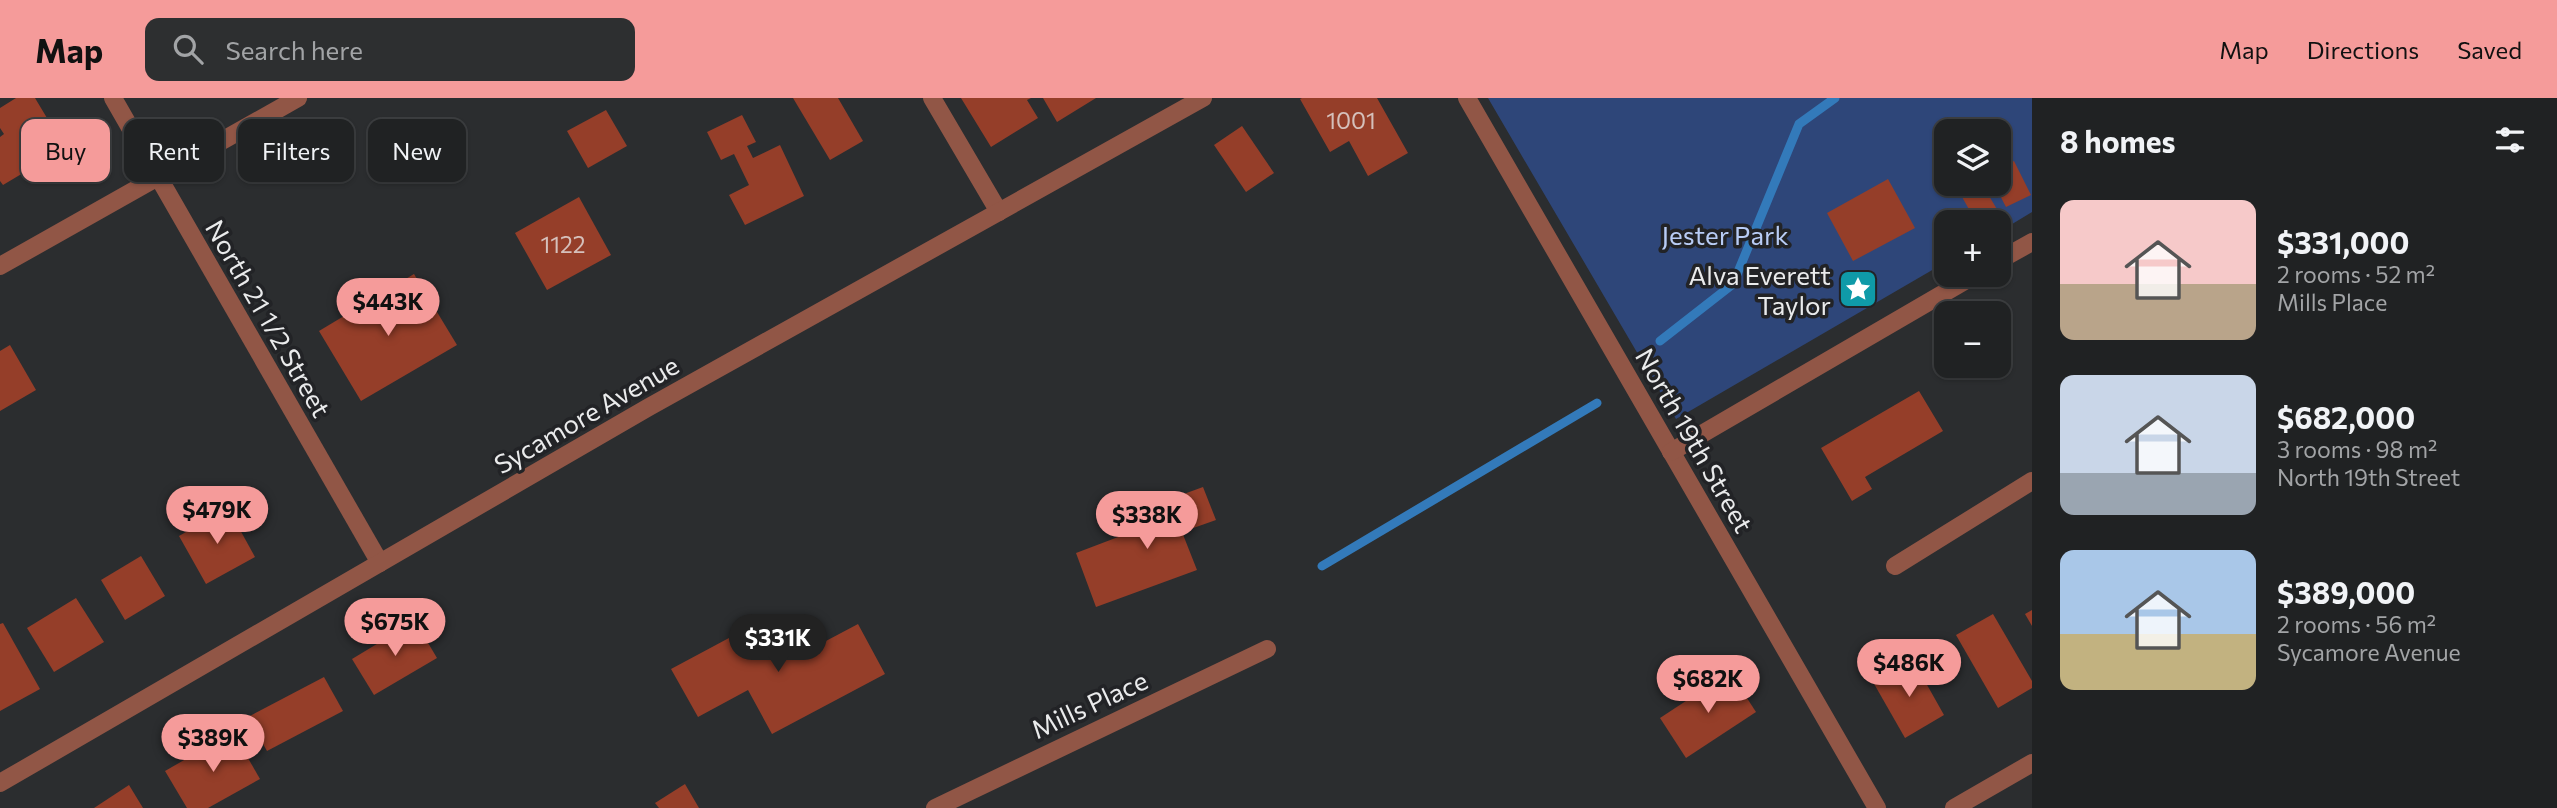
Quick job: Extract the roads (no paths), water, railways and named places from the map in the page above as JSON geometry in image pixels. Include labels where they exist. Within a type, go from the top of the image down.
[{"type":"street","name":"North 21 1/2 Street","points":[[113,98],[125,119]]},
{"type":"street","points":[[224,140],[298,98]]},
{"type":"street","points":[[932,98],[999,212]]},
{"type":"street","name":"Sycamore Avenue","points":[[2,778],[649,407],[1203,98]]},
{"type":"street","name":"North 19th Street","points":[[1467,98],[1877,808]]},
{"type":"street","points":[[0,266],[151,182]]},
{"type":"street","name":"North 21 1/2 Street","points":[[160,182],[380,563]]},
{"type":"street","points":[[2011,254],[2032,242]]},
{"type":"street","points":[[1671,452],[1954,287]]},
{"type":"street","points":[[1895,566],[2032,481]]},
{"type":"street","name":"Mills Place","points":[[935,808],[1267,649]]},
{"type":"street","points":[[1954,808],[2032,763]]},
{"type":"waterway","points":[[1660,341],[1733,284],[1799,124],[1835,98]]},
{"type":"waterway","points":[[1322,566],[1597,403]]},
{"type":"place","name":"Alva Everett Taylor","points":[[1858,289]]},
{"type":"park label","name":"Jester Park","points":[[1725,234]]}]
